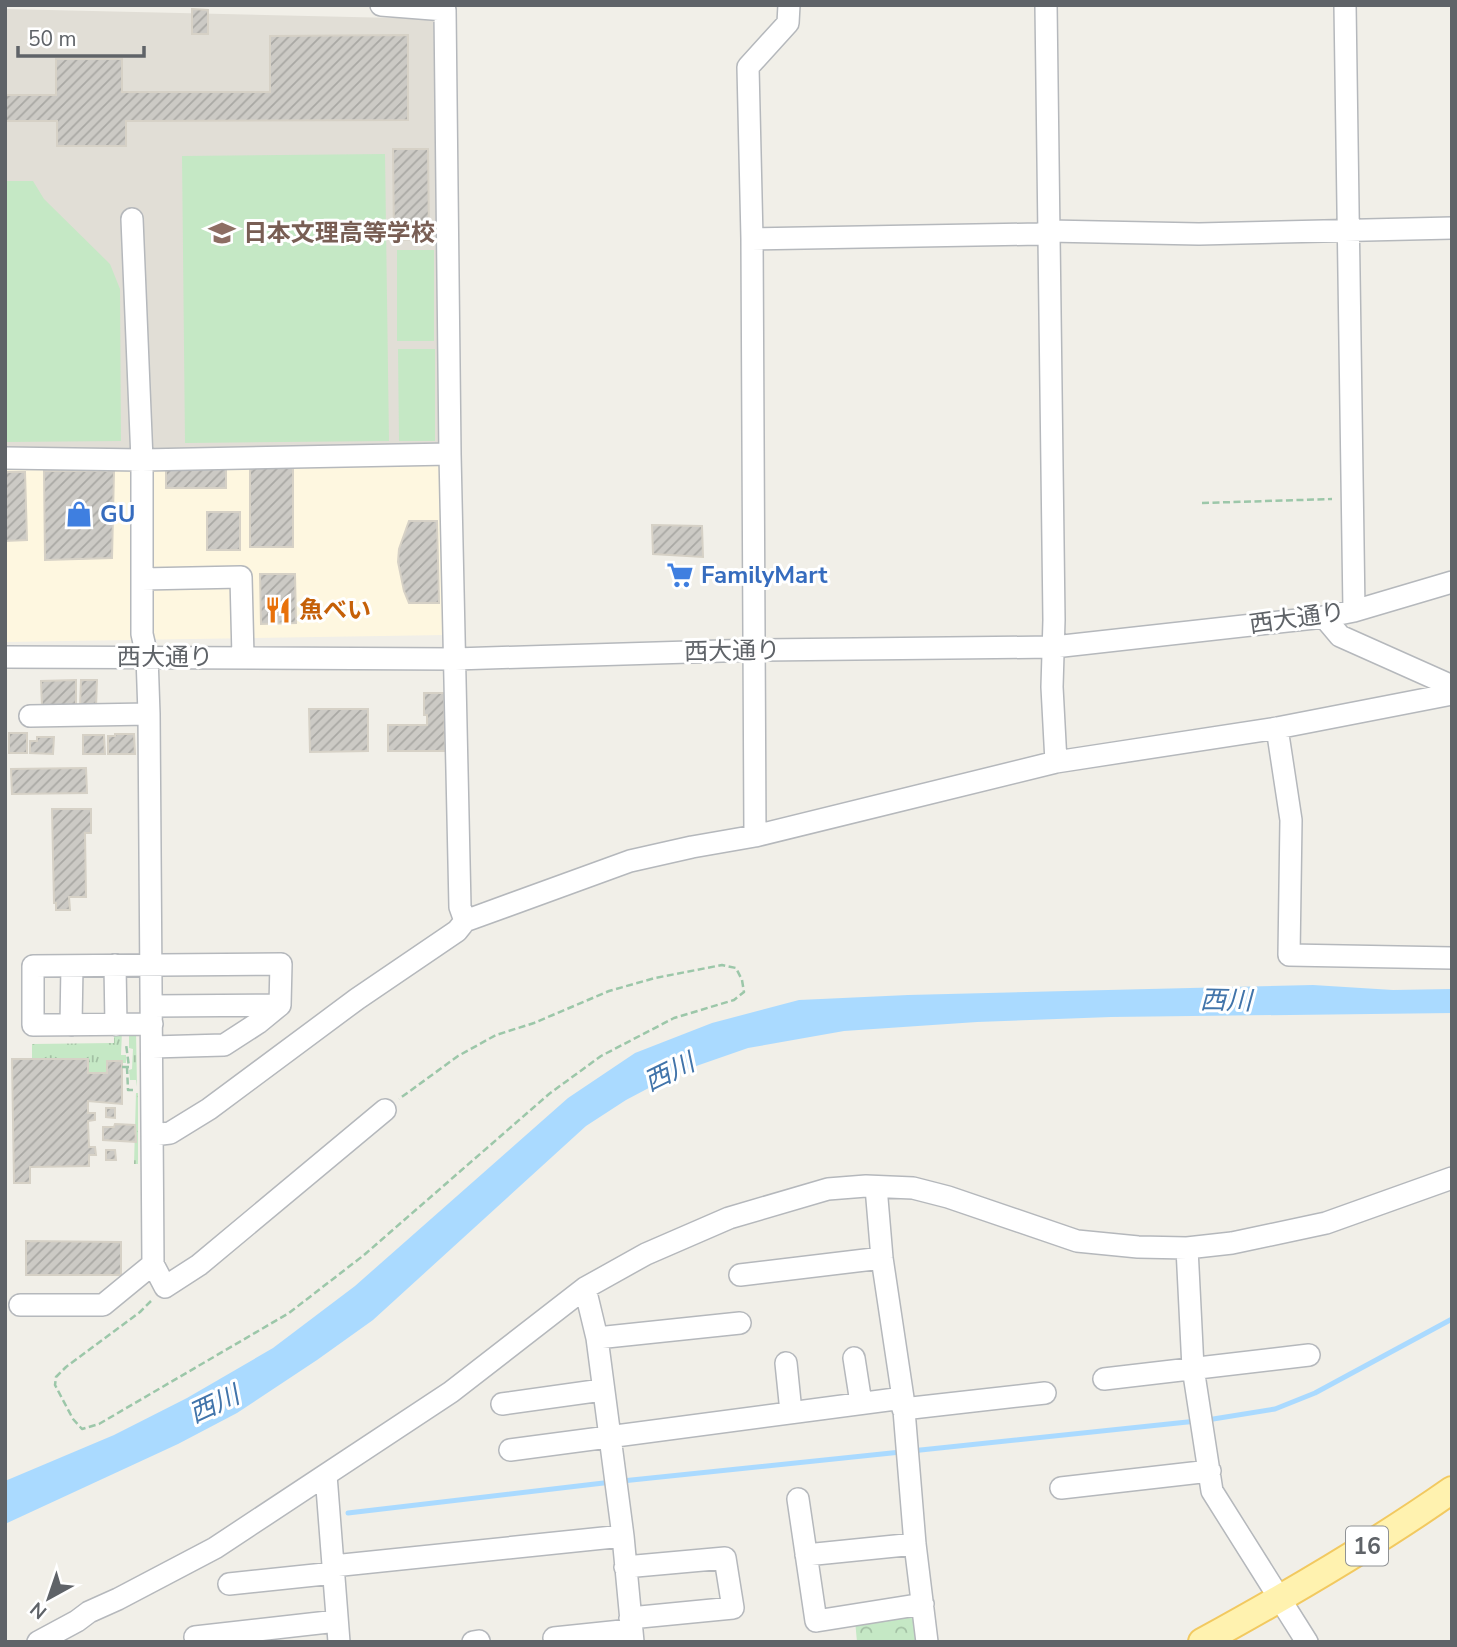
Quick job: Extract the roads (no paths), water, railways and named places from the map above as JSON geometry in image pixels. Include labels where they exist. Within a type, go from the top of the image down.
[{"type":"main road","name":"16","points":[[1202,1642],[1280,1600],[1452,1490]]},
{"type":"street","points":[[381,5],[447,8],[450,454],[460,908],[466,921]]},
{"type":"street","points":[[755,836],[752,239],[748,67],[788,23],[789,5]]},
{"type":"street","points":[[1046,5],[1054,647],[1052,687],[1056,762]]},
{"type":"street","points":[[1345,5],[1354,611]]},
{"type":"street","points":[[132,219],[142,460],[142,635],[147,656],[149,714],[153,1264],[165,1287],[199,1265],[385,1110]]},
{"type":"street","points":[[752,239],[1039,234],[1049,231],[1199,233],[1452,228]]},
{"type":"street","points":[[5,458],[142,460],[450,454]]},
{"type":"street","points":[[142,579],[241,577],[243,657]]},
{"type":"street","name":"西大通り","points":[[5,657],[455,659],[755,650],[1054,647],[1324,617],[1354,611],[1452,582]]},
{"type":"street","points":[[1324,617],[1340,636],[1452,685]]},
{"type":"street","points":[[153,1135],[170,1133],[209,1109],[357,999],[457,931],[466,921],[630,861],[755,836],[1056,762],[1277,728],[1452,694]]},
{"type":"street","points":[[30,716],[149,714]]},
{"type":"street","points":[[1277,728],[1291,820],[1289,956],[1452,958]]},
{"type":"street","points":[[281,964],[281,1004],[152,1015],[121,1033],[72,1025],[33,1025],[33,966],[281,964]]},
{"type":"street","points":[[115,965],[121,1033]]},
{"type":"street","points":[[72,966],[72,1025]]},
{"type":"street","points":[[152,1046],[224,1045],[281,1004]]},
{"type":"street","points":[[38,1642],[89,1612],[215,1548],[451,1392],[585,1288],[646,1254],[729,1219],[828,1189],[913,1188],[948,1197],[1077,1241],[1138,1247],[1187,1248],[1231,1243],[1326,1223],[1452,1178]]},
{"type":"street","points":[[876,1187],[882,1258],[903,1404],[915,1544],[927,1642]]},
{"type":"street","points":[[1187,1248],[1193,1368],[1212,1491],[1307,1642]]},
{"type":"street","points":[[740,1275],[882,1258]]},
{"type":"street","points":[[20,1305],[103,1305],[153,1264]]},
{"type":"street","points":[[585,1288],[597,1338],[623,1536],[631,1630]]},
{"type":"street","points":[[597,1338],[740,1323]]},
{"type":"street","points":[[1104,1379],[1309,1355]]},
{"type":"street","points":[[853,1358],[860,1403]]},
{"type":"street","points":[[786,1363],[792,1412]]},
{"type":"street","points":[[502,1404],[602,1390]]},
{"type":"street","points":[[510,1450],[860,1403],[903,1404],[1045,1393]]},
{"type":"street","points":[[1061,1488],[1210,1471]]},
{"type":"street","points":[[195,1637],[338,1631],[326,1475]]},
{"type":"street","points":[[798,1499],[816,1621],[923,1604]]},
{"type":"street","points":[[229,1584],[623,1536]]},
{"type":"street","points":[[806,1555],[915,1544]]},
{"type":"street","points":[[554,1638],[631,1630],[733,1608],[725,1558],[625,1567]]},
{"type":"street","points":[[473,1642],[479,1641]]},
{"type":"water","name":"西川","points":[[1313,985],[1393,990],[1452,989],[1452,1013],[1111,1017],[844,1031],[748,1048],[679,1072],[626,1100],[586,1126],[373,1320],[317,1360],[237,1413],[178,1444],[5,1524],[5,1481],[114,1435],[187,1398],[273,1348],[355,1286],[568,1098],[635,1053],[712,1023],[799,1000]]},
{"type":"waterway","points":[[1207,1420],[1275,1409],[1315,1393],[1452,1319]]},
{"type":"waterway","points":[[911,1451],[1197,1421]]},
{"type":"waterway","points":[[622,1481],[901,1452]]},
{"type":"waterway","points":[[348,1513],[612,1482]]},
{"type":"place","name":"日本文理高等学校","points":[[222,233]]},
{"type":"place","name":"GU","points":[[79,514]]},
{"type":"place","name":"FamilyMart","points":[[680,575]]},
{"type":"place","name":"魚べい","points":[[278,610]]}]
